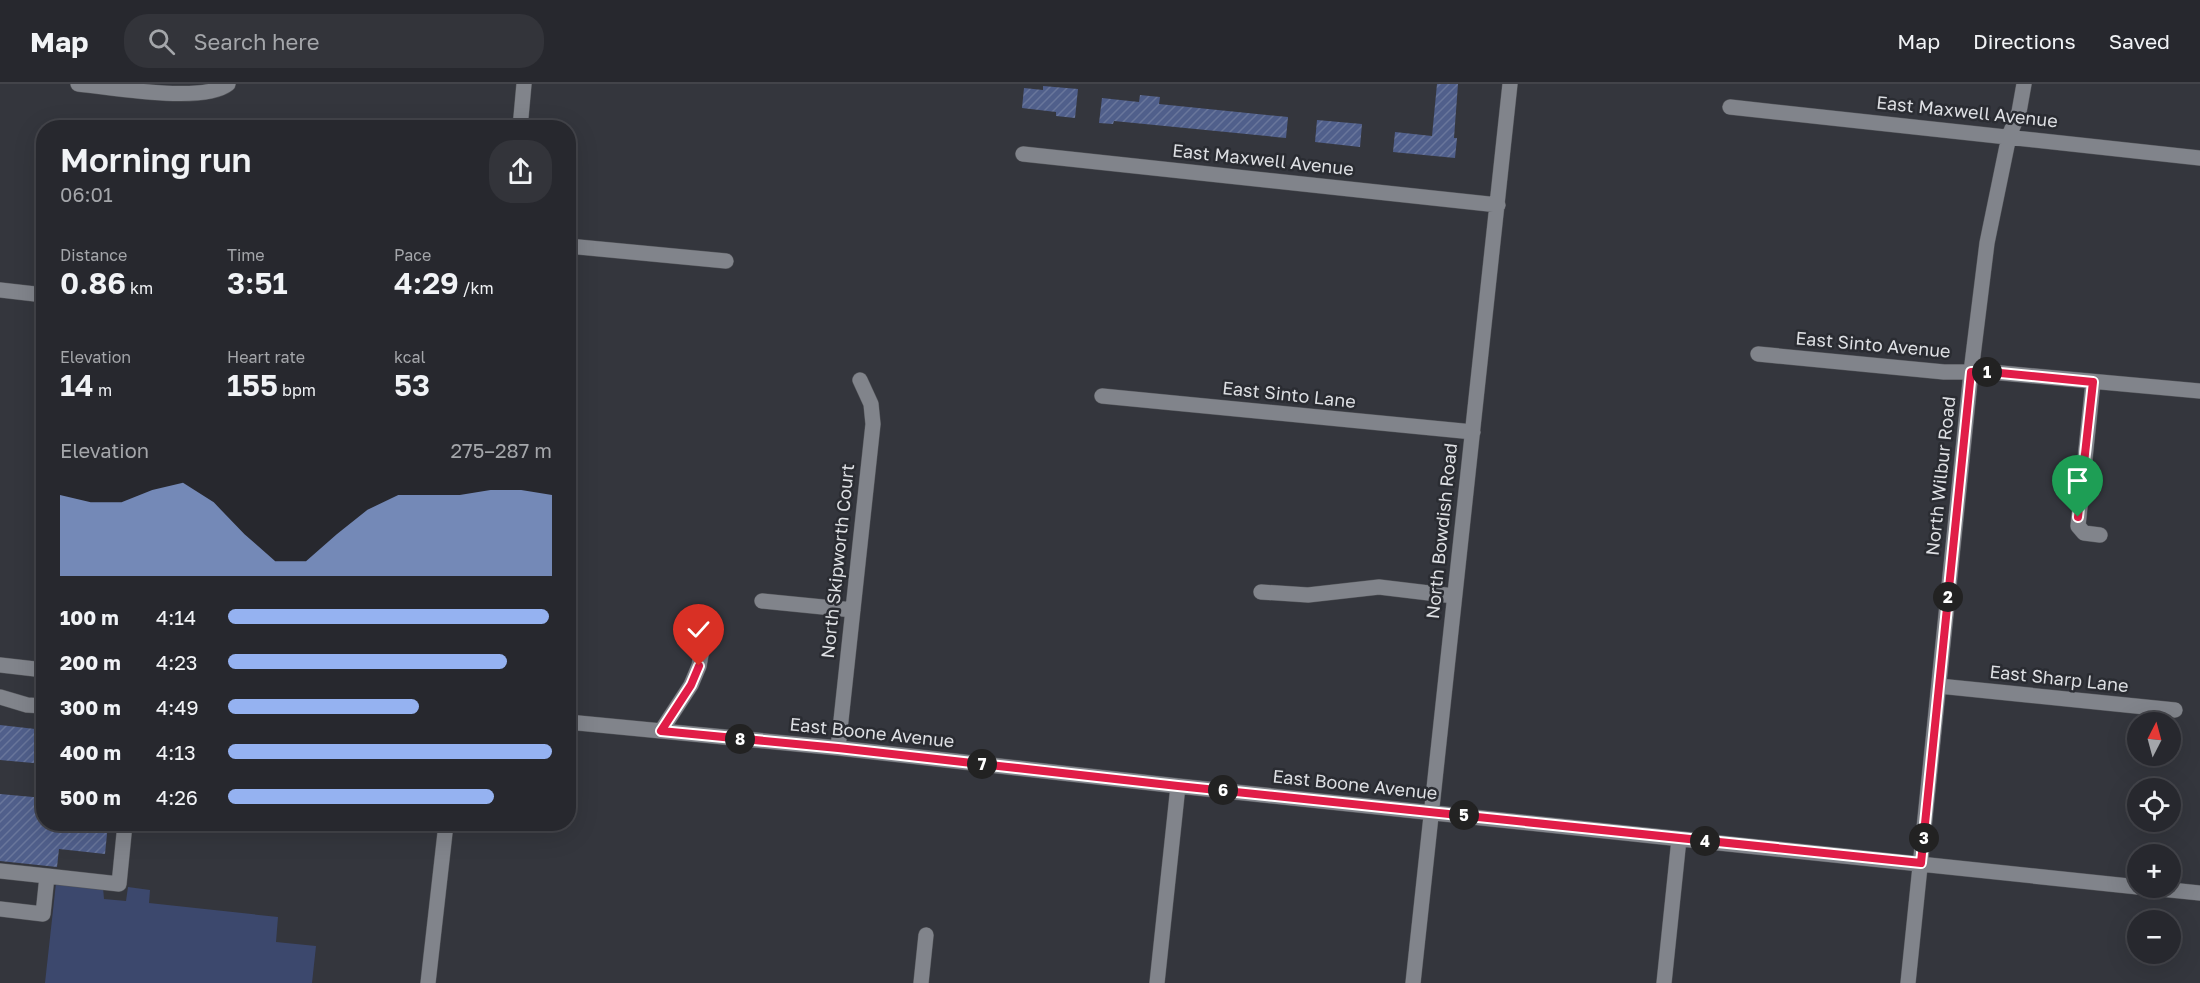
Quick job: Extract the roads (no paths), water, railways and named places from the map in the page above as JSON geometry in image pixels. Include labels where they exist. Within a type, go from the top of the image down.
[{"type":"street","points":[[78,84],[199,94],[222,89],[228,84]]},
{"type":"street","points":[[521,120],[524,84]]},
{"type":"street","name":"North Bowdish Road","points":[[1413,983],[1510,84]]},
{"type":"street","name":"North Wilbur Road","points":[[1908,983],[1971,372],[1987,243],[2009,136],[2019,112],[2024,84]]},
{"type":"street","name":"East Maxwell Avenue","points":[[1730,107],[2200,158]]},
{"type":"street","name":"East Maxwell Avenue","points":[[1023,154],[1498,205]]},
{"type":"street","points":[[576,247],[726,261]]},
{"type":"street","points":[[0,290],[36,294]]},
{"type":"street","name":"East Sinto Avenue","points":[[1758,354],[1944,372],[1990,372],[2200,391]]},
{"type":"street","name":"North Skipworth Court","points":[[838,748],[873,424],[871,404],[860,380]]},
{"type":"street","points":[[2093,382],[2078,526],[2084,533],[2100,535]]},
{"type":"street","name":"East Sinto Lane","points":[[1102,396],[1473,432]]},
{"type":"street","points":[[1261,592],[1308,595],[1379,587],[1454,596]]},
{"type":"street","points":[[762,601],[853,610]]},
{"type":"street","points":[[661,731],[691,685],[699,666],[708,617]]},
{"type":"street","points":[[0,665],[36,669]]},
{"type":"street","name":"East Sharp Lane","points":[[1939,686],[2175,710]]},
{"type":"street","points":[[0,697],[36,706]]},
{"type":"street","name":"East Boone Avenue","points":[[576,723],[838,748],[1178,786],[2127,885]]},
{"type":"street","points":[[1157,983],[1178,786]]},
{"type":"street","points":[[0,871],[119,884],[124,831]]},
{"type":"street","points":[[428,983],[445,831]]},
{"type":"street","points":[[1664,983],[1678,839]]},
{"type":"street","points":[[0,909],[43,914],[47,876]]},
{"type":"street","points":[[2181,891],[2200,893]]},
{"type":"street","points":[[921,983],[926,935]]}]
